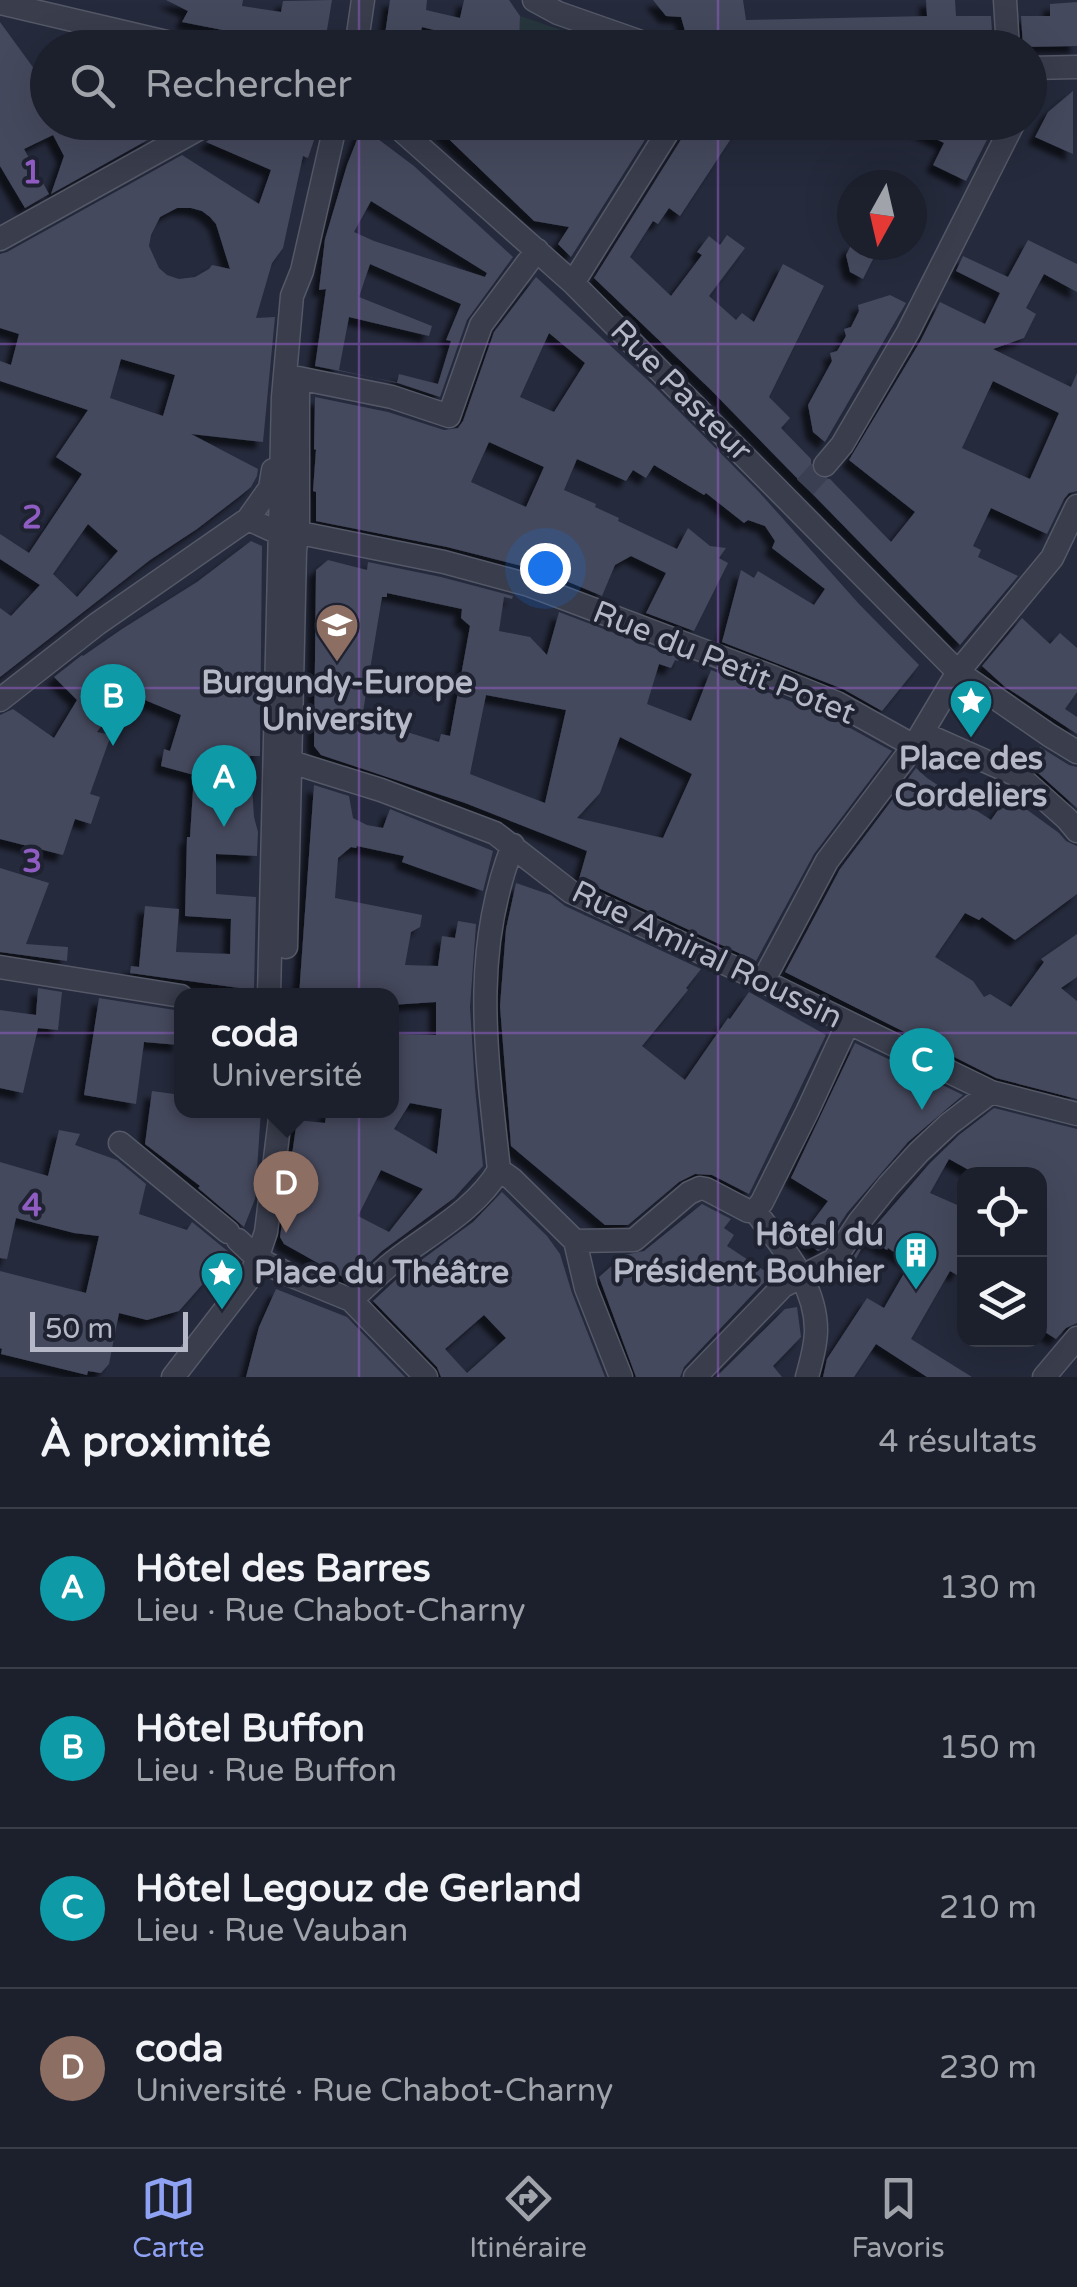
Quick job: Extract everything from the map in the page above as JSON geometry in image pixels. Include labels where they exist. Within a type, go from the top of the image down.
[{"type":"street","points":[[359,30],[363,0]]},
{"type":"street","points":[[534,0],[607,30]]},
{"type":"street","points":[[1005,0],[1007,30]]},
{"type":"street","points":[[0,3],[115,30]]},
{"type":"street","points":[[1047,68],[1077,67]]},
{"type":"street","points":[[0,239],[179,140]]},
{"type":"street","points":[[0,700],[97,624],[248,519],[270,488],[292,296],[302,271],[331,140]]},
{"type":"street","name":"Rue Pasteur","points":[[411,140],[531,256],[573,283],[799,495],[958,672]]},
{"type":"street","points":[[573,283],[663,140]]},
{"type":"street","points":[[825,465],[842,445],[908,332],[1005,140]]},
{"type":"street","points":[[304,378],[449,416],[481,325],[531,256]]},
{"type":"street","points":[[270,988],[295,551],[289,534],[304,378],[306,302],[302,271]]},
{"type":"street","points":[[283,397],[292,426],[289,534]]},
{"type":"street","points":[[763,981],[827,861],[918,740],[958,672],[1052,558],[1077,506]]},
{"type":"street","name":"Rue du Petit Potet","points":[[248,519],[289,534],[444,562],[529,585],[805,690],[918,740]]},
{"type":"street","points":[[958,672],[1077,752]]},
{"type":"street","points":[[918,740],[1019,776],[1077,831]]},
{"type":"street","points":[[284,759],[285,988]]},
{"type":"street","name":"Rue Amiral Roussin","points":[[284,759],[381,790],[494,833],[571,892],[992,1092],[1077,1114]]},
{"type":"street","points":[[351,1300],[391,1263],[446,1224],[491,1184],[499,1170],[484,1034],[484,986],[496,898],[513,845]]},
{"type":"street","points":[[0,968],[174,995]]},
{"type":"street","points":[[575,1241],[634,1240],[700,1188],[748,1211],[755,1210],[848,1023]]},
{"type":"street","points":[[695,1377],[793,1281],[834,1260],[859,1222],[908,1163],[949,1124],[992,1092]]},
{"type":"street","points":[[258,1258],[252,1246],[272,1118]]},
{"type":"street","points":[[173,1377],[252,1276],[266,1232],[280,1118]]},
{"type":"street","points":[[120,1144],[258,1258],[351,1300],[426,1377]]},
{"type":"street","points":[[499,1170],[512,1178],[575,1241],[586,1288],[621,1377]]},
{"type":"street","points":[[755,1210],[793,1281],[814,1304],[816,1330],[808,1377]]},
{"type":"street","points":[[1044,1377],[1077,1338]]},
{"type":"shaded area","points":[[520,16],[561,30],[520,30]]},
{"type":"building","points":[[166,0],[243,0],[242,6],[281,12],[283,1],[332,0],[327,30],[223,30],[182,22],[188,11]]},
{"type":"building","points":[[390,0],[427,0],[426,10],[460,18],[464,0],[509,0],[520,16],[520,30],[386,30]]},
{"type":"building","points":[[653,0],[743,0],[746,20],[927,16],[926,0],[955,0],[956,16],[991,16],[992,30],[685,30],[681,17],[666,16]]},
{"type":"building","points":[[1077,2],[1077,46],[1047,47],[1047,30],[1022,30],[1021,16],[1050,16],[1050,4]]},
{"type":"building","points":[[0,22],[30,63],[30,140],[43,140],[24,149],[49,194],[25,208],[0,166]]},
{"type":"building","points":[[1073,91],[1073,154],[1042,140],[1047,140],[1048,112]]},
{"type":"building","points":[[56,140],[148,140],[51,194],[64,156]]},
{"type":"building","points":[[314,140],[308,158],[303,156],[283,248],[272,263],[256,318],[275,317],[263,442],[191,434],[258,469],[257,476],[240,496],[150,560],[0,677],[0,608],[11,616],[40,585],[0,559],[0,534],[29,553],[82,474],[56,457],[88,410],[0,381],[0,361],[11,365],[19,334],[0,328],[0,254],[182,155],[259,204],[271,170],[206,142]],"holes":[[[177,208],[202,211],[216,224],[230,269],[212,265],[195,277],[179,279],[159,268],[149,246],[160,217]],[[121,359],[175,375],[163,416],[110,398]],[[88,524],[118,551],[77,597],[53,574]]]},
{"type":"building","points":[[357,140],[379,140],[414,166],[513,257],[467,320],[440,397],[397,383],[399,374],[438,384],[451,341],[446,340],[461,304],[370,264],[359,297],[432,326],[429,336],[349,317],[339,370],[372,377],[315,366],[326,289],[319,290],[325,239]],"holes":[[[371,201],[487,273],[485,277],[354,232]]]},
{"type":"building","points":[[450,140],[645,140],[571,257],[558,244],[569,227],[534,221]]},
{"type":"building","points":[[681,140],[730,140],[680,216],[669,208],[658,224],[653,221],[630,257],[671,296],[702,255],[697,252],[709,236],[720,245],[727,235],[745,248],[709,296],[736,320],[742,313],[754,322],[783,264],[824,286],[769,397],[790,418],[781,428],[811,459],[815,476],[830,479],[891,542],[915,512],[849,460],[940,302],[985,324],[1000,293],[956,271],[963,256],[1008,277],[1028,240],[1077,264],[1077,292],[1044,274],[1026,308],[1036,314],[1024,338],[993,349],[1071,387],[1077,373],[1077,491],[1064,499],[1047,534],[991,508],[973,546],[981,550],[978,557],[1018,576],[960,645],[711,390],[594,278]],"holes":[[[993,381],[1059,413],[1030,479],[962,448]]]},
{"type":"building","points":[[938,140],[987,140],[966,181],[933,165],[944,143]]},
{"type":"building","points":[[847,260],[872,260],[863,279],[850,272]]},
{"type":"building","points":[[536,277],[653,385],[759,492],[919,665],[882,711],[843,689],[722,642],[741,570],[754,578],[758,571],[814,605],[825,589],[772,548],[775,541],[765,526],[748,520],[744,523],[706,493],[654,465],[646,478],[633,470],[626,481],[577,459],[564,490],[677,549],[688,528],[710,546],[726,548],[719,558],[728,563],[694,631],[646,613],[666,573],[631,556],[615,565],[602,596],[522,566],[316,521],[315,397],[388,412],[444,430],[458,428],[494,332]],"holes":[[[549,333],[585,363],[554,412],[520,397]],[[489,442],[544,467],[526,507],[471,482]]]},
{"type":"building","points":[[890,295],[906,303],[825,442],[813,432],[808,405],[832,361],[830,353],[837,351],[846,336],[844,329],[851,327],[858,305]]},
{"type":"building","points":[[251,541],[262,546],[260,756],[250,756],[257,856],[216,854],[216,894],[256,897],[254,988],[130,973],[131,966],[139,967],[145,906],[179,909],[176,952],[230,954],[231,919],[185,916],[187,837],[194,775],[161,766],[164,749],[170,751],[181,715],[128,693],[97,732],[111,735],[90,794],[100,797],[91,824],[75,819],[63,855],[0,839],[0,715],[13,709],[54,738],[77,700],[54,677],[197,582]]},
{"type":"building","points":[[328,560],[367,570],[368,562],[513,596],[504,597],[499,631],[530,637],[547,655],[559,612],[680,658],[671,668],[659,664],[647,704],[691,721],[711,670],[830,717],[892,751],[814,854],[756,961],[579,879],[587,851],[465,803],[321,755],[314,746],[316,570]],"holes":[[[387,593],[462,609],[461,618],[470,626],[450,736],[441,734],[439,742],[362,718],[382,597],[387,597]],[[486,695],[566,710],[545,803],[470,774]],[[620,737],[692,774],[663,838],[577,818],[600,793]]]},
{"type":"building","points":[[1022,618],[1050,644],[1060,633],[1077,648],[1077,692],[1065,709],[1077,717],[1077,734],[1004,686],[982,666]]},
{"type":"building","points":[[1040,747],[1077,767],[1077,808],[1027,763]]},
{"type":"building","points":[[916,768],[991,820],[1008,796],[1077,846],[1077,894],[1015,940],[982,917],[979,920],[965,913],[935,957],[973,981],[984,997],[990,994],[1011,1007],[1044,962],[1041,959],[1077,934],[1077,977],[1061,988],[1077,1001],[1077,1099],[996,1078],[785,972],[840,869]]},
{"type":"building","points":[[314,785],[349,796],[353,818],[367,825],[383,828],[390,809],[493,851],[483,891],[402,862],[404,856],[357,846],[338,858],[335,898],[422,915],[420,927],[411,932],[405,965],[438,966],[442,936],[455,938],[458,921],[476,924],[470,1007],[483,1166],[454,1198],[382,1251],[350,1281],[284,1244],[280,1237],[297,1120],[325,1123],[326,1118],[399,1118],[399,1034],[436,1035],[436,1002],[399,1004],[399,988],[300,988]],"holes":[[[410,1103],[442,1109],[437,1154],[394,1129]],[[381,1170],[423,1189],[389,1232],[358,1216]]]},
{"type":"building","points":[[0,868],[49,883],[26,944],[68,947],[67,961],[0,952]]},
{"type":"building","points":[[516,883],[551,895],[565,906],[701,969],[642,1046],[685,1080],[749,992],[826,1035],[749,1194],[712,1175],[695,1174],[679,1182],[628,1225],[605,1225],[511,1146],[500,1006],[506,929]]},
{"type":"building","points":[[38,988],[62,992],[58,1030],[38,1028],[23,1093],[0,1088],[0,1010],[36,1015]]},
{"type":"building","points":[[99,998],[174,1010],[174,1045],[144,1042],[136,1104],[84,1095]]},
{"type":"building","points":[[855,1043],[963,1095],[908,1142],[818,1251],[800,1238],[828,1201],[791,1178]]},
{"type":"building","points":[[152,1091],[174,1094],[174,1118],[260,1118],[255,1199],[244,1227],[200,1186],[145,1144]]},
{"type":"building","points":[[994,1108],[1077,1129],[1077,1323],[1056,1339],[1047,1333],[1047,1167],[963,1167],[949,1159],[930,1193],[957,1205],[957,1275],[950,1271],[911,1339],[972,1377],[927,1377],[876,1344],[854,1377],[823,1377],[827,1359],[867,1298],[884,1308],[910,1263],[871,1240],[867,1246],[864,1244],[848,1273],[844,1270],[871,1231],[959,1135]]},
{"type":"building","points":[[59,1130],[80,1134],[75,1145],[117,1160],[146,1184],[139,1214],[187,1230],[192,1222],[230,1253],[179,1311],[147,1320],[119,1313],[109,1364],[101,1373],[88,1371],[87,1375],[1,1354],[0,1271],[86,1293],[99,1236],[16,1218],[7,1259],[0,1258],[0,1162],[48,1176]]},
{"type":"building","points":[[502,1192],[547,1236],[560,1254],[605,1377],[441,1377],[437,1367],[373,1301],[401,1275],[473,1222]],"holes":[[[484,1315],[506,1338],[467,1373],[445,1349]]]},
{"type":"building","points":[[702,1204],[731,1219],[724,1228],[734,1235],[727,1246],[771,1275],[684,1367],[680,1377],[636,1377],[599,1277],[624,1255],[644,1251]]},
{"type":"building","points":[[276,1289],[347,1317],[405,1377],[246,1377],[259,1327]]},
{"type":"building","points":[[797,1307],[801,1337],[773,1366],[782,1377],[716,1377],[785,1309]]},
{"type":"tunnel","points":[[805,487],[825,465]]},
{"type":"place","name":"Burgundy-Europe University","points":[[337,663]]},
{"type":"place","name":"Place des Cordeliers","points":[[971,739]]},
{"type":"place","name":"Hôtel Buffon","points":[[113,746]]},
{"type":"place","name":"Hôtel des Barres","points":[[224,827]]},
{"type":"place","name":"Hôtel Legouz de Gerland","points":[[922,1110]]},
{"type":"place","name":"coda","points":[[286,1233]]},
{"type":"place","name":"Hôtel du Président Bouhier","points":[[916,1291]]},
{"type":"place","name":"Place du Théâtre","points":[[222,1311]]}]
